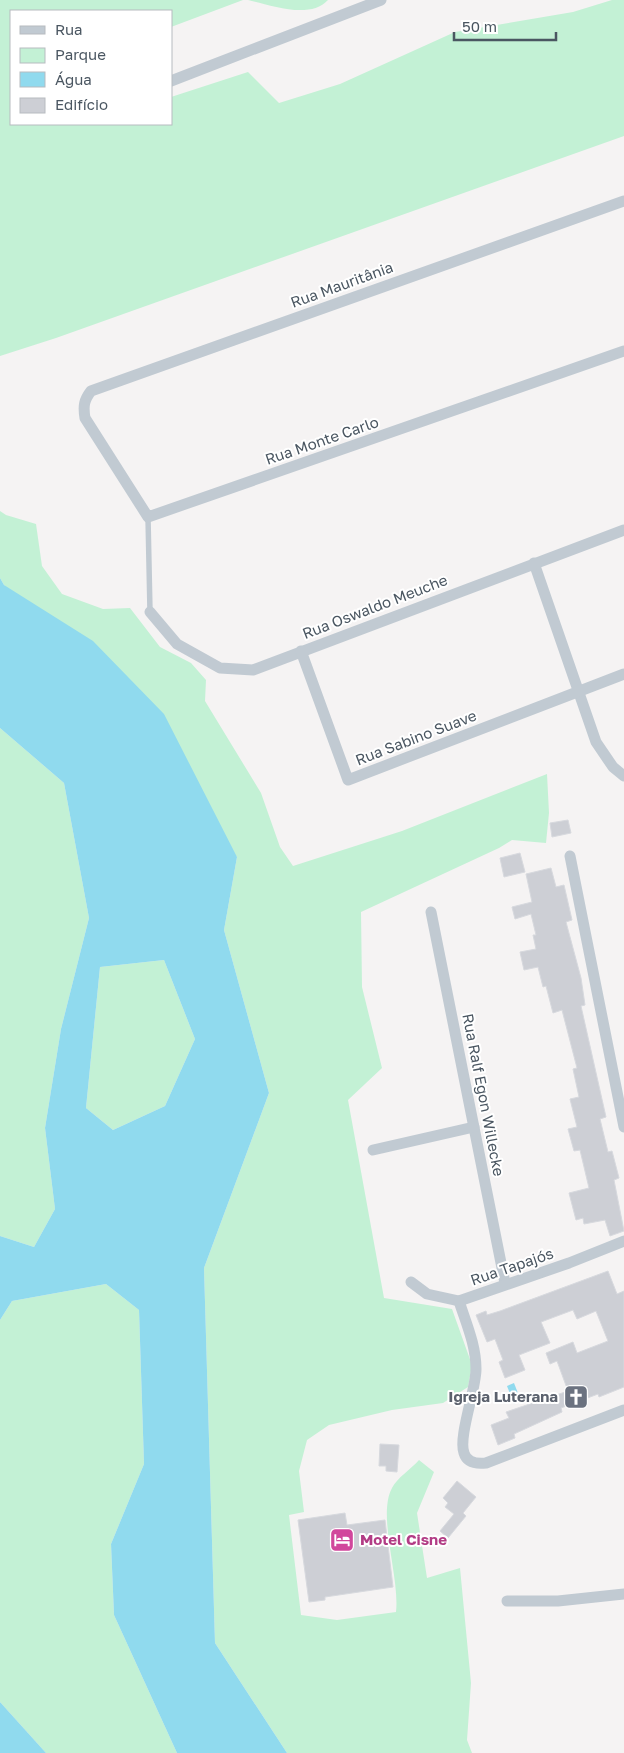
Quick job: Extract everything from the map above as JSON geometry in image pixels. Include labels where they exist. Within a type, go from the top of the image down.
[{"type":"street","points":[[172,81],[381,0]]},
{"type":"street","name":"Rua Mauritânia","points":[[148,516],[85,418],[83,410],[84,400],[91,391],[624,201]]},
{"type":"street","name":"Rua Monte Carlo","points":[[148,516],[624,351]]},
{"type":"street","name":"Rua Oswaldo Meuche","points":[[150,612],[177,644],[220,668],[253,670],[624,530]]},
{"type":"street","points":[[534,563],[596,742],[613,767],[624,776]]},
{"type":"street","name":"Rua Sabino Suave","points":[[301,651],[348,780],[624,674]]},
{"type":"street","points":[[570,856],[624,1127]]},
{"type":"street","name":"Rua Ralf Egon Willecke","points":[[431,912],[505,1284]]},
{"type":"street","points":[[373,1150],[474,1127]]},
{"type":"street","name":"Rua Tapajós","points":[[410,1282],[427,1294],[459,1301],[569,1263],[624,1241]]},
{"type":"street","points":[[459,1301],[474,1344],[476,1369],[474,1393],[463,1436],[464,1452],[469,1460],[479,1464],[486,1463],[624,1410]]},
{"type":"street","points":[[507,1600],[558,1601],[624,1594]]},
{"type":"lane","points":[[148,516],[150,612]]},
{"type":"green space","points":[[0,0],[243,0],[172,27],[172,10],[10,10],[10,125],[172,125],[172,97],[248,72],[279,103],[340,84],[455,32],[573,12],[612,0],[624,0],[624,136],[56,338],[0,356]]},
{"type":"green space","points":[[248,0],[328,0],[320,6],[301,10]]},
{"type":"green space","points":[[0,511],[6,515],[36,524],[42,566],[62,594],[103,609],[130,608],[160,647],[191,663],[206,680],[205,701],[261,793],[280,847],[293,866],[402,831],[547,774],[549,813],[546,843],[512,840],[499,848],[361,912],[362,987],[382,1068],[348,1100],[384,1298],[452,1309],[472,1365],[468,1387],[443,1403],[392,1410],[329,1425],[307,1440],[299,1471],[304,1512],[289,1515],[301,1615],[337,1620],[396,1612],[395,1582],[388,1530],[388,1500],[394,1484],[419,1460],[434,1472],[417,1513],[427,1578],[460,1568],[471,1683],[467,1740],[472,1753],[287,1753],[215,1643],[204,1268],[269,1093],[224,930],[237,857],[4,585],[0,578]]},
{"type":"green space","points":[[0,728],[64,783],[89,918],[61,1029],[45,1128],[55,1209],[34,1247],[0,1236]]},
{"type":"green space","points":[[164,960],[195,1039],[165,1106],[113,1130],[86,1108],[100,967]]},
{"type":"green space","points":[[106,1284],[139,1310],[144,1464],[111,1544],[114,1615],[177,1753],[46,1753],[0,1702],[0,1320],[12,1301]]},
{"type":"water","points":[[0,578],[4,585],[93,641],[164,714],[237,857],[224,930],[269,1093],[204,1268],[215,1643],[287,1753],[177,1753],[114,1615],[111,1544],[144,1464],[139,1310],[106,1284],[12,1301],[0,1320],[0,1236],[34,1247],[55,1209],[45,1128],[61,1029],[89,918],[64,783],[0,728]],"holes":[[[164,960],[195,1039],[165,1106],[113,1130],[86,1108],[100,967]]]},
{"type":"water","points":[[514,1383],[521,1401],[514,1404],[507,1386]]},
{"type":"water","points":[[0,1702],[46,1753],[0,1753]]},
{"type":"building","points":[[568,820],[571,833],[552,837],[550,823]]},
{"type":"building","points":[[520,853],[525,872],[504,877],[500,858]]},
{"type":"building","points":[[551,868],[556,887],[564,885],[572,920],[566,922],[581,978],[585,1005],[581,1006],[606,1117],[600,1119],[608,1152],[612,1151],[619,1178],[614,1180],[624,1231],[610,1236],[605,1220],[584,1224],[583,1218],[576,1220],[569,1193],[589,1188],[580,1150],[574,1151],[568,1129],[577,1127],[570,1099],[579,1097],[573,1069],[577,1068],[562,1010],[553,1013],[546,986],[543,987],[538,967],[524,970],[520,952],[536,949],[533,935],[536,935],[531,914],[515,919],[512,907],[532,902],[526,874]]},
{"type":"building","points":[[608,1271],[617,1294],[624,1291],[624,1387],[599,1397],[598,1394],[561,1408],[562,1412],[514,1434],[515,1438],[498,1445],[491,1425],[509,1418],[506,1412],[568,1391],[557,1361],[550,1364],[546,1353],[573,1342],[577,1353],[608,1341],[596,1311],[577,1319],[573,1310],[541,1322],[550,1343],[519,1355],[525,1370],[505,1378],[499,1362],[503,1360],[495,1339],[487,1342],[476,1315],[486,1311],[487,1315],[500,1311]]},
{"type":"building","points":[[380,1444],[399,1445],[397,1472],[386,1471],[386,1466],[379,1466]]},
{"type":"building","points":[[457,1481],[476,1497],[463,1513],[466,1516],[448,1538],[440,1531],[454,1514],[445,1507],[448,1503],[443,1498]]},
{"type":"building","points":[[345,1513],[347,1525],[385,1520],[393,1587],[325,1597],[325,1600],[309,1602],[298,1520]]},
{"type":"place","name":"Igreja Luterana","points":[[576,1397]]},
{"type":"place","name":"Motel Cisne","points":[[342,1540]]}]
